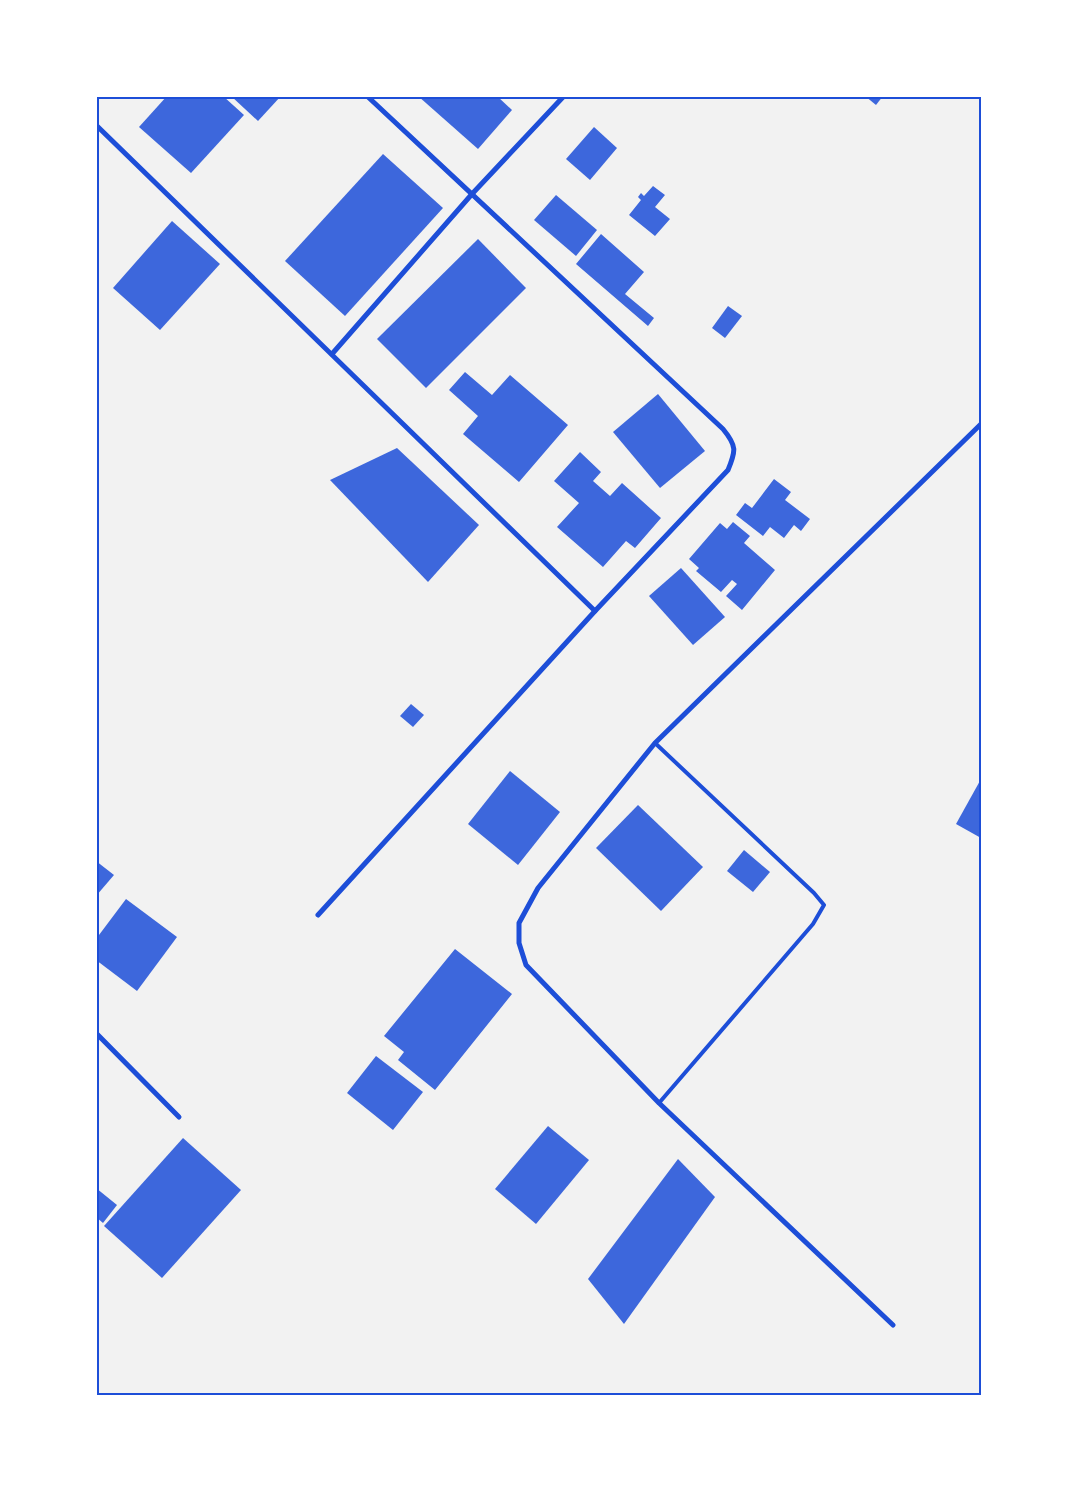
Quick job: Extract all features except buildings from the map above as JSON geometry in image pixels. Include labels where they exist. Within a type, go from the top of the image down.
[{"type":"street","points":[[318,915],[595,611],[728,470],[735,454],[733,441],[723,429],[367,96]]},
{"type":"street","points":[[332,354],[472,194],[564,96]]},
{"type":"street","points":[[96,124],[595,611]]},
{"type":"street","points":[[893,1325],[659,1103],[526,965],[519,943],[519,923],[538,888],[655,744],[981,424]]},
{"type":"street","points":[[96,1033],[179,1117]]},
{"type":"lane","points":[[655,744],[814,893],[824,905],[814,924],[659,1103]]}]
